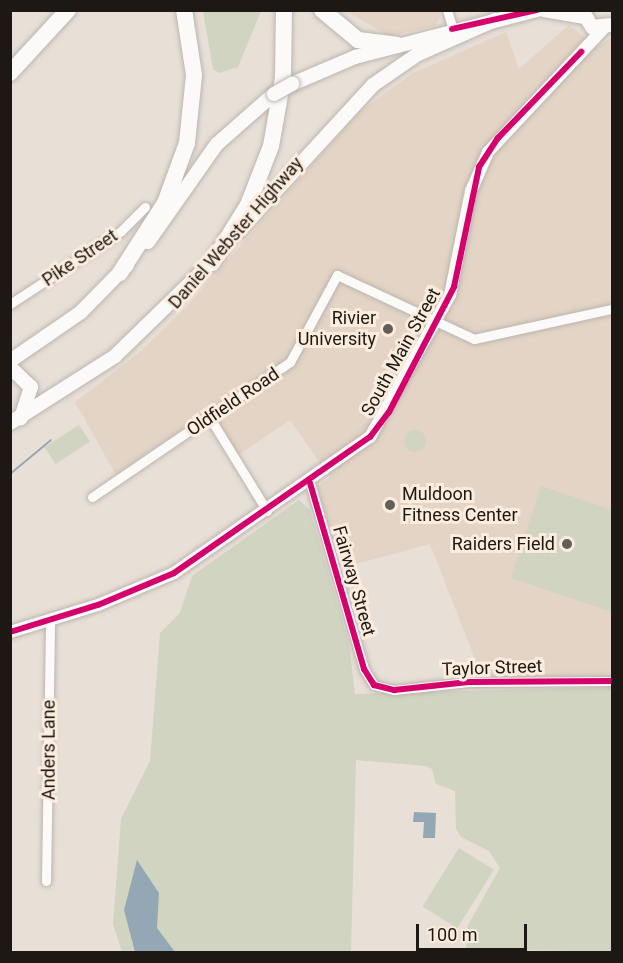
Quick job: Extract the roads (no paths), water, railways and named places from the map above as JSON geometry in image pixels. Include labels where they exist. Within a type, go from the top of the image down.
[{"type":"highway","points":[[10,73],[69,10]]},
{"type":"highway","points":[[120,273],[165,202],[187,143],[194,75],[184,10]]},
{"type":"highway","points":[[212,263],[248,205],[273,138],[283,78],[284,10]]},
{"type":"highway","points":[[322,10],[358,40],[397,45]]},
{"type":"main road","points":[[10,360],[71,320],[120,273],[217,144],[274,94],[292,84],[397,45],[454,34],[495,20],[537,10]]},
{"type":"main road","points":[[544,10],[584,16],[608,27]]},
{"type":"main road","name":"Daniel Webster Highway","points":[[14,420],[116,356],[212,263],[356,100],[402,64],[454,34]]},
{"type":"main road","points":[[10,367],[31,387],[31,402],[14,420]]},
{"type":"street","points":[[447,10],[454,34]]},
{"type":"street","points":[[581,52],[584,16]]},
{"type":"street","name":"South Main Street","points":[[10,632],[50,620],[174,573],[310,483],[378,428],[437,323],[456,279],[480,167],[498,138],[608,27]]},
{"type":"street","name":"Pike Street","points":[[10,304],[121,231],[145,207]]},
{"type":"street","name":"Oldfield Road","points":[[92,497],[210,418],[296,356],[337,275],[437,323]]},
{"type":"street","points":[[437,323],[486,340],[612,309]]},
{"type":"street","points":[[210,418],[267,511]]},
{"type":"street","name":"Fairway Street","points":[[310,483],[364,669],[374,685]]},
{"type":"street","name":"Anders Lane","points":[[46,881],[50,620]]},
{"type":"street","name":"Taylor Street","points":[[374,685],[394,690],[469,682],[612,681]]},
{"type":"water","points":[[414,812],[436,813],[435,838],[423,838],[424,822],[413,822]]},
{"type":"water","points":[[137,860],[159,893],[157,928],[175,952],[135,952],[124,910]]},
{"type":"waterway","points":[[10,474],[51,440]]},
{"type":"place","name":"Rivier University","points":[[388,329]]},
{"type":"place","name":"Muldoon Fitness Center","points":[[390,505]]},
{"type":"place","name":"Raiders Field","points":[[567,544]]}]
